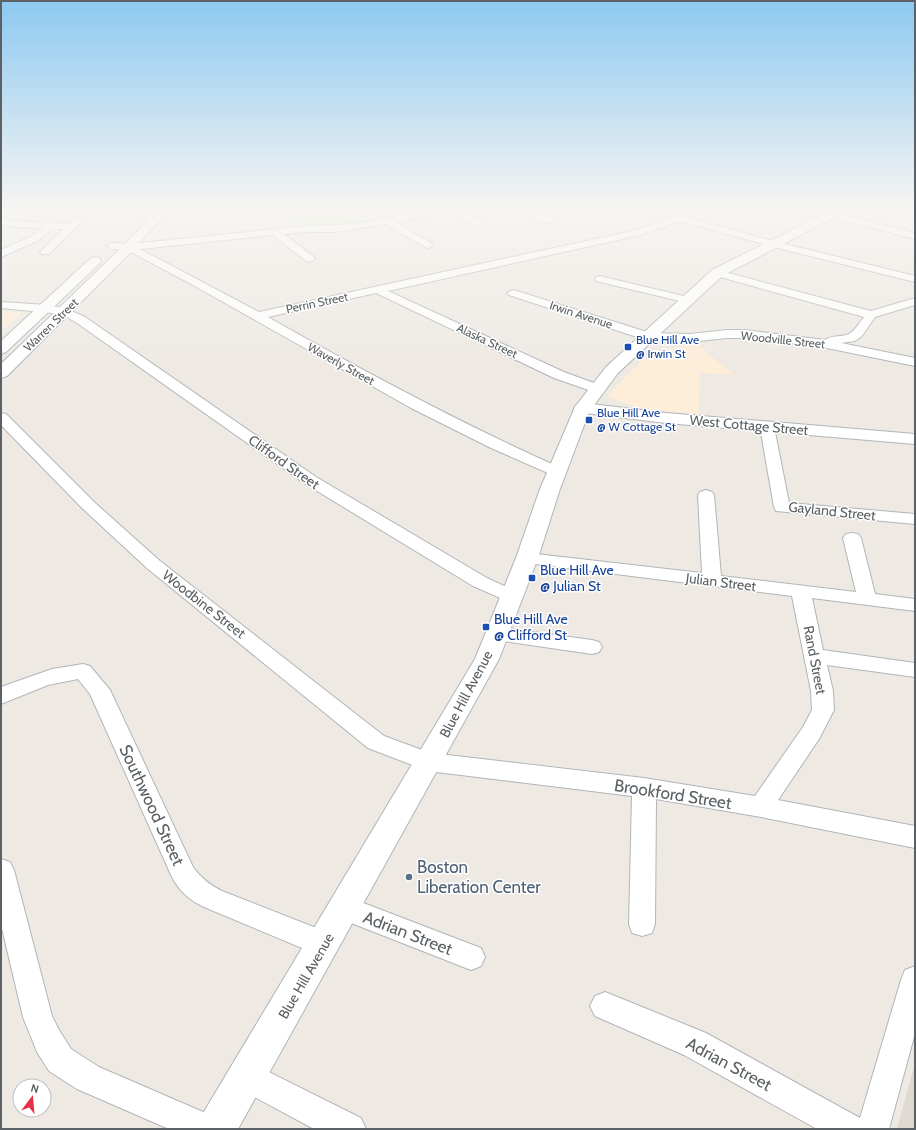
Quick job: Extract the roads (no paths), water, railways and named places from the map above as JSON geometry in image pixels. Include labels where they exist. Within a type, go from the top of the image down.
[{"type":"main road","name":"Warren Street","points":[[1,349],[98,260]]},
{"type":"main road","name":"Warren Street","points":[[1,373],[116,260]]},
{"type":"main road","name":"Blue Hill Avenue","points":[[216,1129],[345,908],[487,659],[527,558],[550,489],[572,431],[583,408],[612,370],[717,273],[743,260]]},
{"type":"main road","name":"West Cottage Street","points":[[583,408],[665,418],[915,439]]},
{"type":"street","name":"Waverly Street","points":[[155,260],[436,415],[557,472]]},
{"type":"street","name":"Perrin Street","points":[[257,316],[515,260]]},
{"type":"street","points":[[837,260],[915,279]]},
{"type":"street","points":[[717,273],[871,315]]},
{"type":"street","points":[[600,279],[688,300]]},
{"type":"street","name":"Alaska Street","points":[[378,290],[559,375],[597,388]]},
{"type":"street","name":"Irwin Avenue","points":[[513,293],[649,337]]},
{"type":"street","points":[[817,342],[851,338],[858,333],[871,315],[889,308],[915,301]]},
{"type":"street","points":[[1,305],[47,308],[65,311]]},
{"type":"street","points":[[889,308],[915,315]]},
{"type":"street","name":"Clifford Street","points":[[65,311],[81,320],[310,480],[480,582],[512,597]]},
{"type":"street","name":"Woodville Street","points":[[649,337],[690,338],[727,334],[745,334],[817,342],[915,362]]},
{"type":"street","name":"Woodbine Street","points":[[1,417],[88,505],[154,566],[376,742],[428,762]]},
{"type":"street","name":"Gayland Street","points":[[767,427],[782,507],[915,519]]},
{"type":"street","points":[[706,495],[712,581]]},
{"type":"street","points":[[852,538],[867,600]]},
{"type":"street","name":"Julian Street","points":[[527,558],[915,605]]},
{"type":"street","name":"Rand Street","points":[[761,807],[811,733],[823,710],[822,691],[816,656],[801,592]]},
{"type":"street","points":[[497,634],[592,646]]},
{"type":"street","points":[[816,656],[915,670]]},
{"type":"street","name":"Southwood Street","points":[[1,696],[56,676],[83,671],[98,690],[184,875],[191,886],[200,893],[213,899],[324,944]]},
{"type":"street","name":"Brookford Street","points":[[428,762],[644,788],[761,807],[915,837]]},
{"type":"street","points":[[642,924],[644,788]]},
{"type":"street","points":[[1,870],[38,1018],[48,1041],[60,1060],[88,1078],[206,1129]]},
{"type":"street","name":"Adrian Street","points":[[345,908],[471,957]]},
{"type":"street","points":[[873,1129],[915,980]]},
{"type":"street","name":"Adrian Street","points":[[605,1006],[695,1044],[849,1129]]},
{"type":"street","points":[[247,1076],[350,1129]]},
{"type":"place","name":"Blue Hill Ave @ Irwin St","points":[[628,347]]},
{"type":"place","name":"Blue Hill Ave @ W Cottage St","points":[[589,420]]},
{"type":"place","name":"Blue Hill Ave @ Julian St","points":[[532,578]]},
{"type":"place","name":"Blue Hill Ave @ Clifford St","points":[[486,627]]},
{"type":"place","name":"Boston Liberation Center","points":[[409,877]]}]
